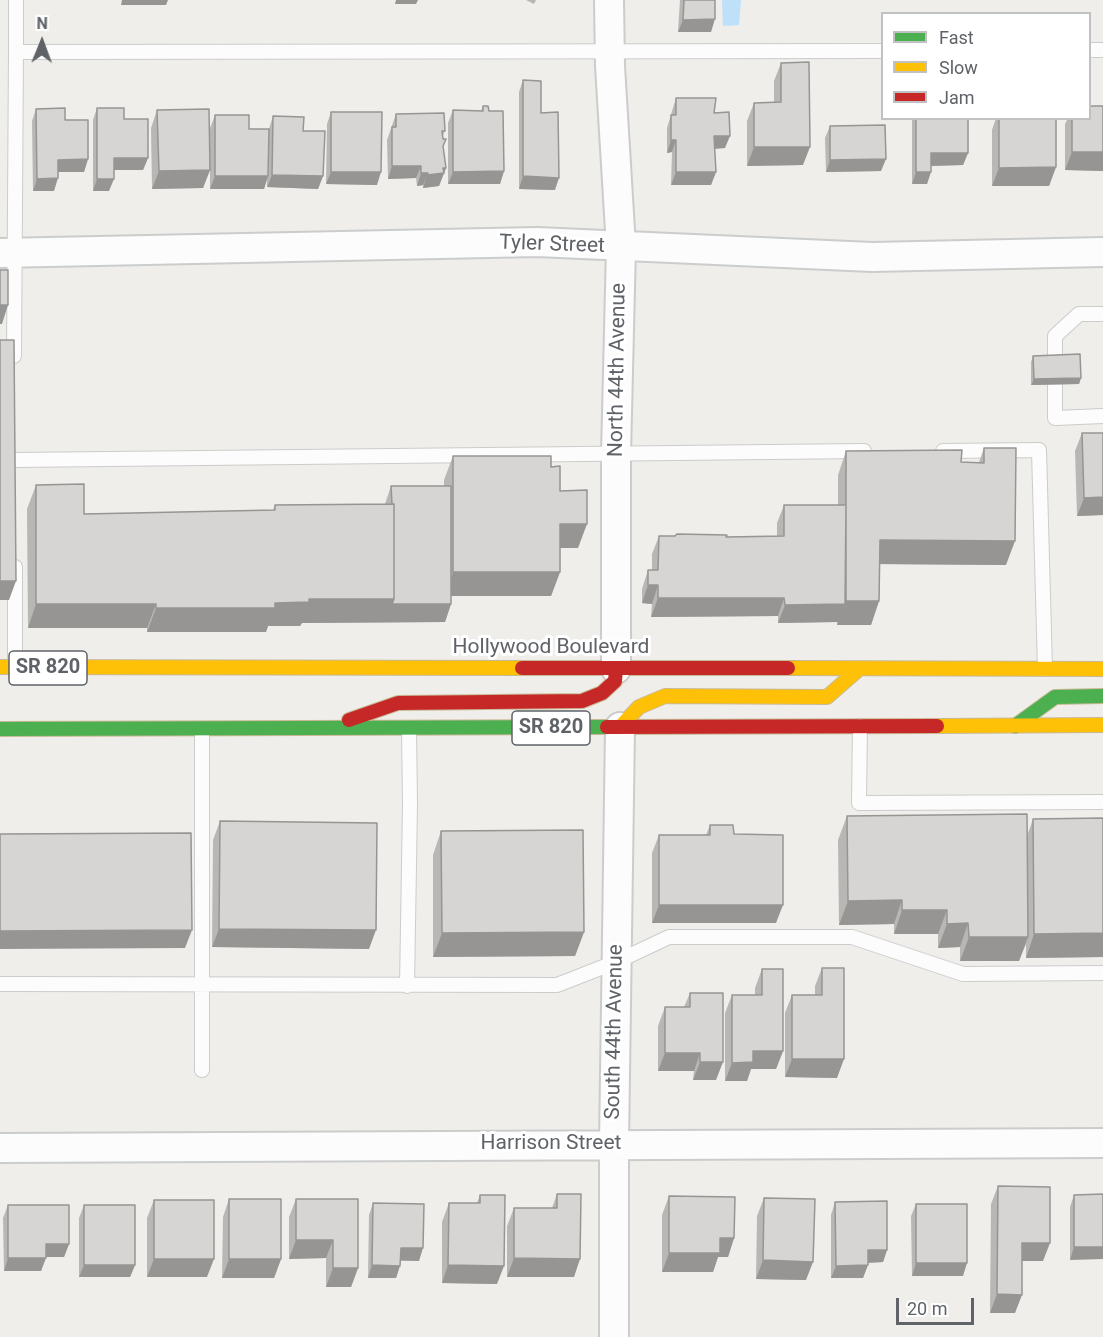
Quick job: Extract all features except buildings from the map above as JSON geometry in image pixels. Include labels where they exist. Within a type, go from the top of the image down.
[{"type":"highway","name":"Hollywood Boulevard","points":[[0,667],[1103,669]]},
{"type":"highway","points":[[324,729],[398,703],[582,701],[602,693],[615,681],[616,669]]},
{"type":"highway","points":[[620,727],[627,715],[645,702],[665,696],[827,697],[859,669]]},
{"type":"highway","points":[[1015,726],[1055,697],[1103,696]]},
{"type":"highway","name":"SR 820","points":[[0,729],[1103,725]]},
{"type":"street","name":"North 44th Avenue","points":[[609,0],[621,247],[616,454],[616,669]]},
{"type":"street","name":"Tyler Street","points":[[7,253],[537,242],[873,257],[1103,252]]},
{"type":"street","name":"South 44th Avenue","points":[[614,1337],[614,1144],[620,727]]},
{"type":"street","name":"Harrison Street","points":[[0,1148],[1103,1143]]},
{"type":"lane","points":[[14,368],[7,253],[16,52],[16,0]]},
{"type":"lane","points":[[16,52],[881,51]]},
{"type":"lane","points":[[1103,314],[1078,314],[1055,336],[1055,418],[1103,417]]},
{"type":"lane","points":[[931,451],[1039,450],[1045,669]]},
{"type":"lane","points":[[14,460],[884,451]]},
{"type":"lane","points":[[15,552],[15,667]]},
{"type":"lane","points":[[860,726],[860,803],[1103,802]]},
{"type":"lane","points":[[407,986],[411,804],[409,728]]},
{"type":"lane","points":[[202,729],[202,1070]]},
{"type":"lane","points":[[0,984],[557,985],[616,962],[669,937],[852,937],[963,974],[1103,973]]},
{"type":"water","points":[[722,0],[741,0],[739,25],[723,26]]},
{"type":"traffic: fast","points":[[1015,726],[1055,697],[1103,696]]},
{"type":"traffic: fast","points":[[0,729],[607,727]]},
{"type":"traffic: slow","points":[[0,667],[522,668]]},
{"type":"traffic: slow","points":[[788,668],[1103,669]]},
{"type":"traffic: slow","points":[[620,727],[639,707],[665,696],[827,697],[859,669]]},
{"type":"traffic: slow","points":[[937,726],[1103,725]]},
{"type":"traffic: jam","points":[[522,668],[788,668]]},
{"type":"traffic: jam","points":[[349,720],[398,703],[582,701],[602,693],[615,681],[616,669]]},
{"type":"traffic: jam","points":[[607,727],[937,726]]}]
